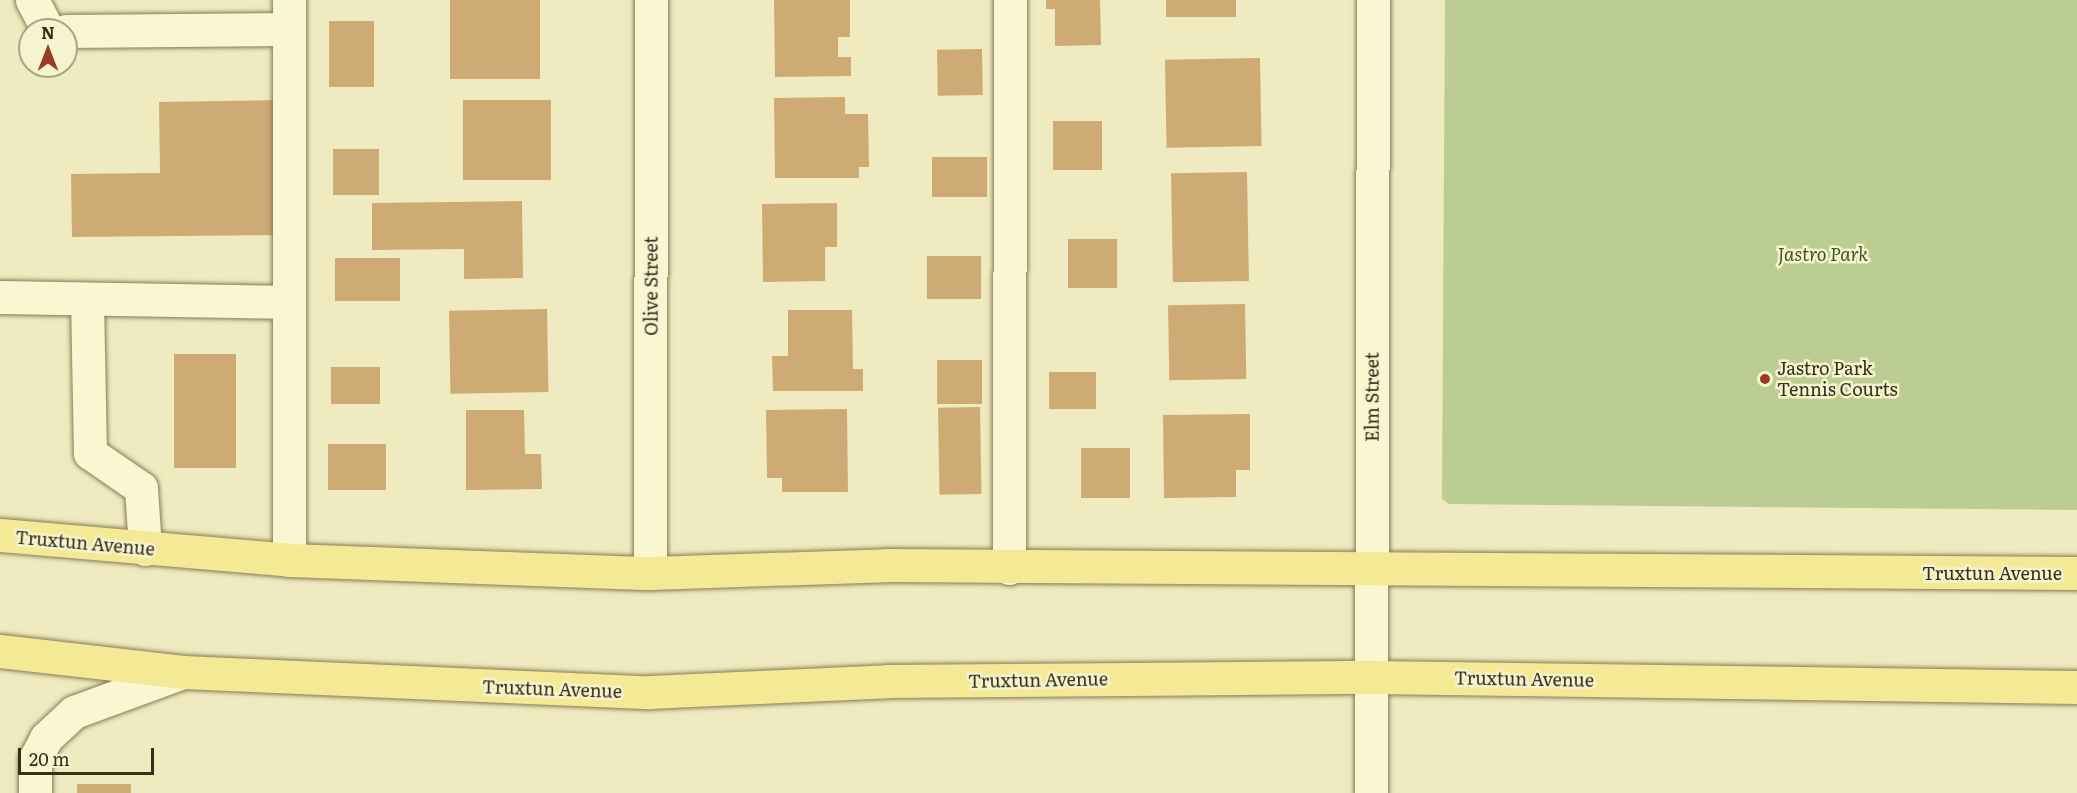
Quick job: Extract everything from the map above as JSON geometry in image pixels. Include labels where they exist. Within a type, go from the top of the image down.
[{"type":"main road","name":"Truxtun Avenue","points":[[0,535],[289,560],[650,573],[886,565],[1009,568],[2077,573]]},
{"type":"main road","name":"Truxtun Avenue","points":[[0,651],[183,672],[650,692],[888,681],[1372,677],[2077,687]]},
{"type":"street","points":[[32,0],[42,18]]},
{"type":"street","name":"Olive Street","points":[[650,573],[651,0]]},
{"type":"street","points":[[1009,568],[1010,0]]},
{"type":"street","name":"Elm Street","points":[[1371,793],[1373,0]]},
{"type":"street","points":[[78,30],[289,14],[289,560]]},
{"type":"street","points":[[0,297],[289,302]]},
{"type":"street","points":[[87,299],[90,453],[141,488],[145,549]]},
{"type":"street","points":[[34,793],[35,759],[46,738],[74,712],[183,672]]},
{"type":"green space","name":"Jastro Park","points":[[1445,0],[2077,0],[2077,510],[1449,504],[1442,499]]},
{"type":"building","points":[[450,0],[540,0],[540,79],[450,79]]},
{"type":"building","points":[[774,0],[850,0],[850,37],[838,37],[838,57],[851,57],[851,76],[775,77]]},
{"type":"building","points":[[1046,0],[1100,0],[1101,45],[1055,46],[1055,9],[1046,9]]},
{"type":"building","points":[[1166,0],[1236,0],[1236,17],[1166,17]]},
{"type":"building","points":[[329,21],[374,21],[374,87],[329,87]]},
{"type":"building","points":[[982,49],[983,95],[938,96],[937,50]]},
{"type":"building","points":[[1260,58],[1262,146],[1167,148],[1165,60]]},
{"type":"building","points":[[845,97],[845,114],[868,114],[869,167],[859,167],[859,178],[775,178],[774,98]]},
{"type":"building","points":[[280,100],[282,235],[72,237],[71,174],[160,173],[159,102]]},
{"type":"building","points":[[463,100],[551,100],[551,180],[463,180]]},
{"type":"building","points":[[1053,121],[1102,121],[1102,170],[1053,170]]},
{"type":"building","points":[[333,149],[379,149],[379,195],[333,195]]},
{"type":"building","points":[[932,157],[987,157],[987,197],[932,197]]},
{"type":"building","points":[[1247,172],[1249,281],[1173,282],[1171,173]]},
{"type":"building","points":[[522,201],[523,278],[464,279],[464,249],[372,250],[372,203]]},
{"type":"building","points":[[837,203],[837,247],[825,247],[825,281],[763,282],[762,204]]},
{"type":"building","points":[[1068,239],[1117,239],[1117,288],[1068,288]]},
{"type":"building","points":[[927,256],[981,256],[981,299],[927,299]]},
{"type":"building","points":[[335,258],[400,258],[400,301],[335,301]]},
{"type":"building","points":[[1245,304],[1246,379],[1169,380],[1168,305]]},
{"type":"building","points":[[547,309],[548,392],[450,394],[449,311]]},
{"type":"building","points":[[788,310],[852,310],[853,369],[863,369],[863,391],[773,391],[772,356],[788,356]]},
{"type":"building","points":[[174,354],[236,354],[236,468],[174,468]]},
{"type":"building","points":[[937,360],[982,360],[982,404],[937,404]]},
{"type":"building","points":[[331,367],[380,367],[380,404],[331,404]]},
{"type":"building","points":[[1049,372],[1096,372],[1096,409],[1049,409]]},
{"type":"building","points":[[980,407],[982,494],[940,495],[938,408]]},
{"type":"building","points":[[847,409],[848,492],[782,492],[782,478],[767,478],[766,410]]},
{"type":"building","points":[[466,410],[524,410],[525,454],[541,454],[542,489],[466,490]]},
{"type":"building","points":[[1250,414],[1250,470],[1236,470],[1236,497],[1164,498],[1163,415]]},
{"type":"building","points":[[328,444],[386,444],[386,490],[328,490]]},
{"type":"building","points":[[1081,448],[1130,448],[1130,498],[1081,498]]},
{"type":"building","points":[[77,784],[131,784],[131,793],[77,793]]},
{"type":"place","name":"Jastro Park Tennis Courts","points":[[1765,379]]}]
